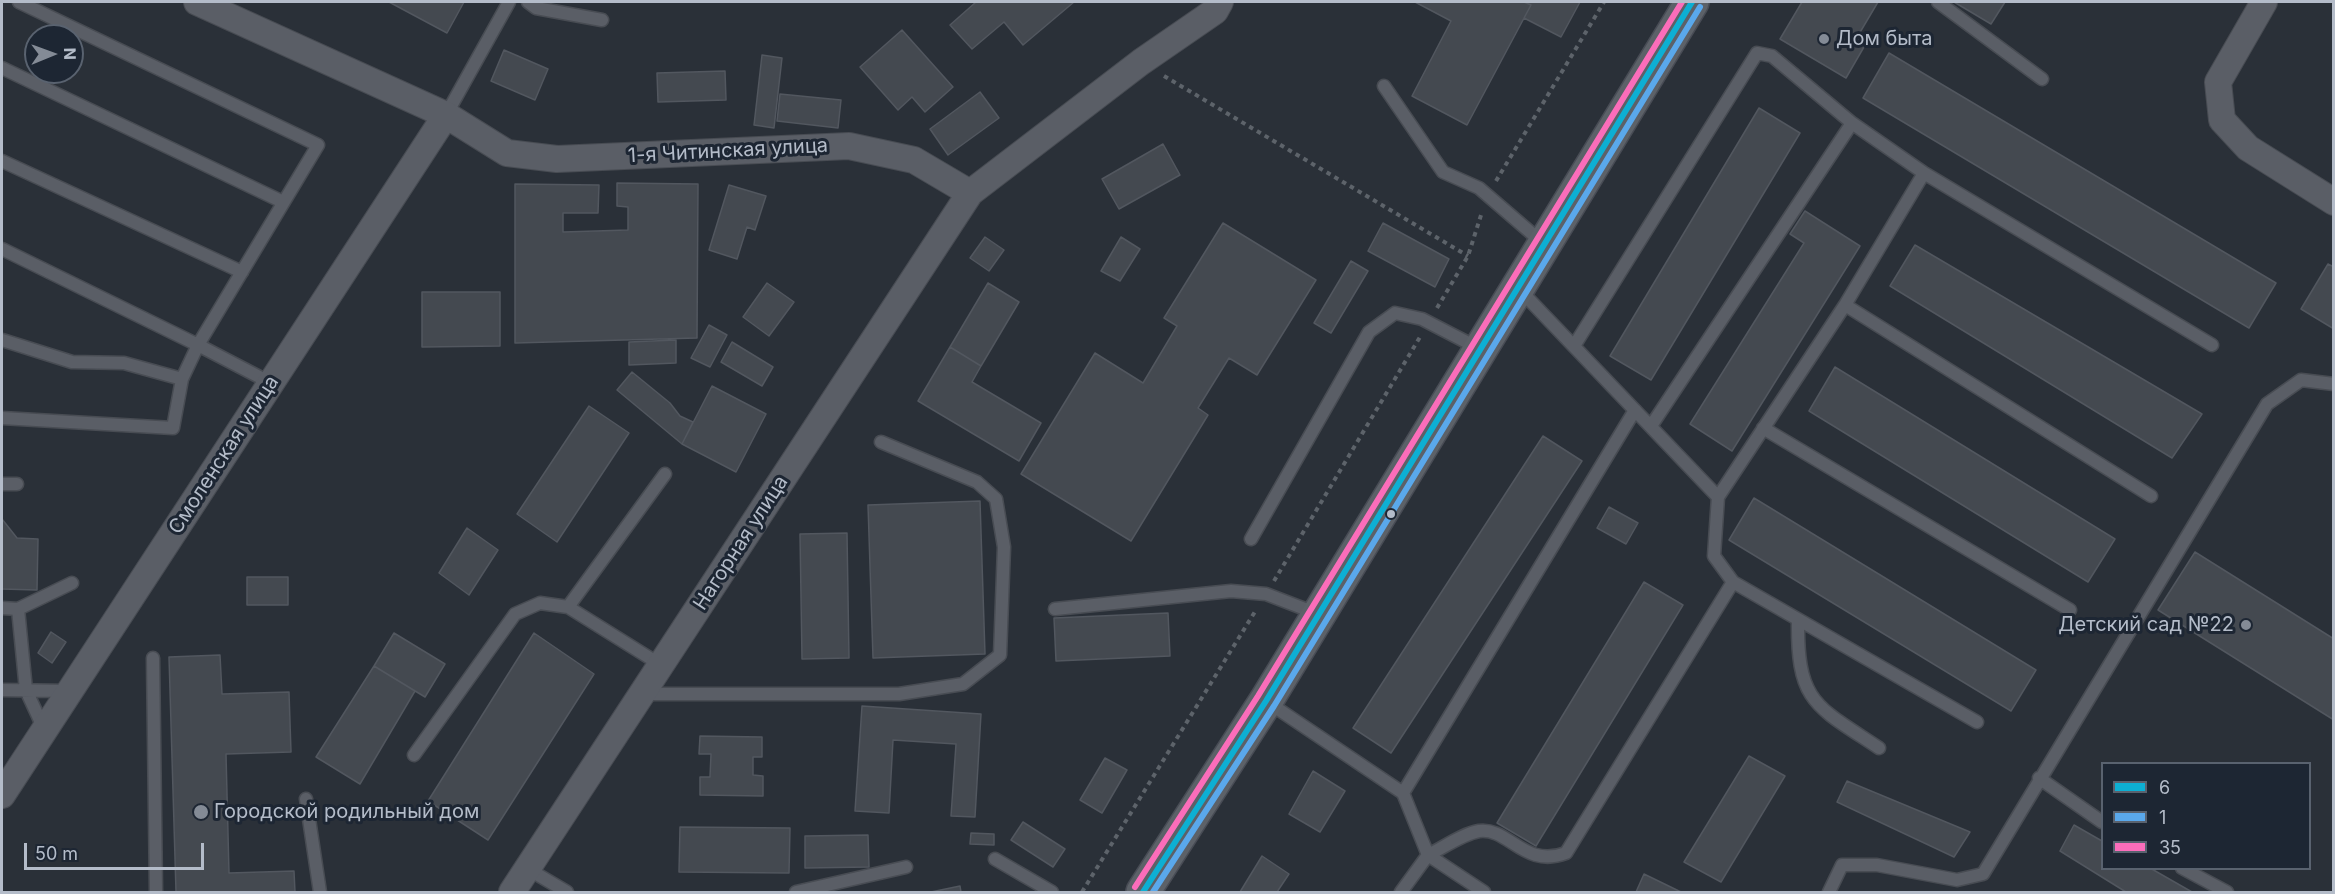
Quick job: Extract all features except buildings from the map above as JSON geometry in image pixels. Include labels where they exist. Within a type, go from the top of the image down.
[{"type":"main road","points":[[1143,892],[1266,701],[1692,2]]},
{"type":"street","name":"1-я Читинская улица","points":[[196,2],[446,115],[507,153],[557,159],[849,146],[914,160],[970,193]]},
{"type":"street","points":[[970,193],[1141,62],[1215,11],[1220,2]]},
{"type":"street","points":[[2264,2],[2218,82],[2222,120],[2248,148],[2334,202]]},
{"type":"street","name":"Смоленская улица","points":[[2,793],[446,115]]},
{"type":"street","name":"Нагорная улица","points":[[512,892],[970,193]]},
{"type":"lane","points":[[2,418],[173,428],[182,379],[198,345],[318,145],[19,2]]},
{"type":"lane","points":[[446,115],[509,2]]},
{"type":"lane","points":[[528,2],[536,8],[602,20]]},
{"type":"lane","points":[[1938,2],[2042,79]]},
{"type":"lane","points":[[1574,346],[1757,53],[1772,56],[1852,123],[1924,173],[2212,345]]},
{"type":"lane","points":[[2,68],[283,202]]},
{"type":"lane","points":[[1384,86],[1443,172],[1479,188],[1545,245]]},
{"type":"lane","points":[[1651,426],[1852,123]]},
{"type":"lane","points":[[2,161],[242,272]]},
{"type":"lane","points":[[1924,173],[1845,305],[1718,497],[1714,556],[1733,582],[1977,722]]},
{"type":"lane","points":[[2,249],[271,383]]},
{"type":"lane","points":[[1518,288],[1718,497]]},
{"type":"lane","points":[[1845,305],[2151,496]]},
{"type":"lane","points":[[1251,539],[1369,332],[1395,313],[1429,322],[1481,349]]},
{"type":"lane","points":[[2,340],[72,362],[124,363],[182,379]]},
{"type":"lane","points":[[1829,892],[1842,865],[1876,865],[1957,880],[1983,874],[2267,404],[2301,380],[2334,384]]},
{"type":"lane","points":[[1403,793],[1635,410]]},
{"type":"lane","points":[[1763,428],[2070,610]]},
{"type":"lane","points":[[642,694],[899,694],[963,684],[1000,655],[1004,547],[996,499],[977,482],[881,442]]},
{"type":"lane","points":[[567,607],[665,474]]},
{"type":"lane","points":[[2,484],[17,484]]},
{"type":"lane","points":[[1401,892],[1428,855],[1479,831],[1491,832],[1536,857],[1566,853],[1733,582]]},
{"type":"lane","points":[[2,608],[18,609],[72,583]]},
{"type":"lane","points":[[1055,609],[1231,591],[1266,594],[1319,614]]},
{"type":"lane","points":[[414,755],[515,614],[540,603],[567,607],[661,666]]},
{"type":"lane","points":[[18,609],[26,690],[44,730]]},
{"type":"lane","points":[[1798,621],[1798,660],[1806,688],[1821,709],[1879,748]]},
{"type":"lane","points":[[153,658],[156,892]]},
{"type":"lane","points":[[2,690],[70,691]]},
{"type":"lane","points":[[1266,701],[1403,793],[1428,855],[1484,892]]},
{"type":"lane","points":[[2039,778],[2101,821]]},
{"type":"lane","points":[[306,798],[320,892]]},
{"type":"lane","points":[[995,859],[1052,892]]},
{"type":"lane","points":[[796,892],[906,867]]},
{"type":"lane","points":[[528,869],[567,892]]},
{"type":"lane","points":[[2186,870],[2227,892]]},
{"type":"path","points":[[1082,892],[1266,594],[1468,256],[1487,195],[1604,2]]},
{"type":"path","points":[[1141,62],[1468,256]]},
{"type":"transit line","name":"35","points":[[1135,887],[1258,696],[1682,2]]},
{"type":"transit line","name":"6","points":[[1143,892],[1266,701],[1692,2]]},
{"type":"transit line","name":"1","points":[[1153,892],[1274,706],[1700,7]]},
{"type":"place","name":"Дом быта","points":[[1824,39]]},
{"type":"place","name":"Детский сад №22","points":[[2246,625]]},
{"type":"place","name":"Городской родильный дом","points":[[201,812]]}]
